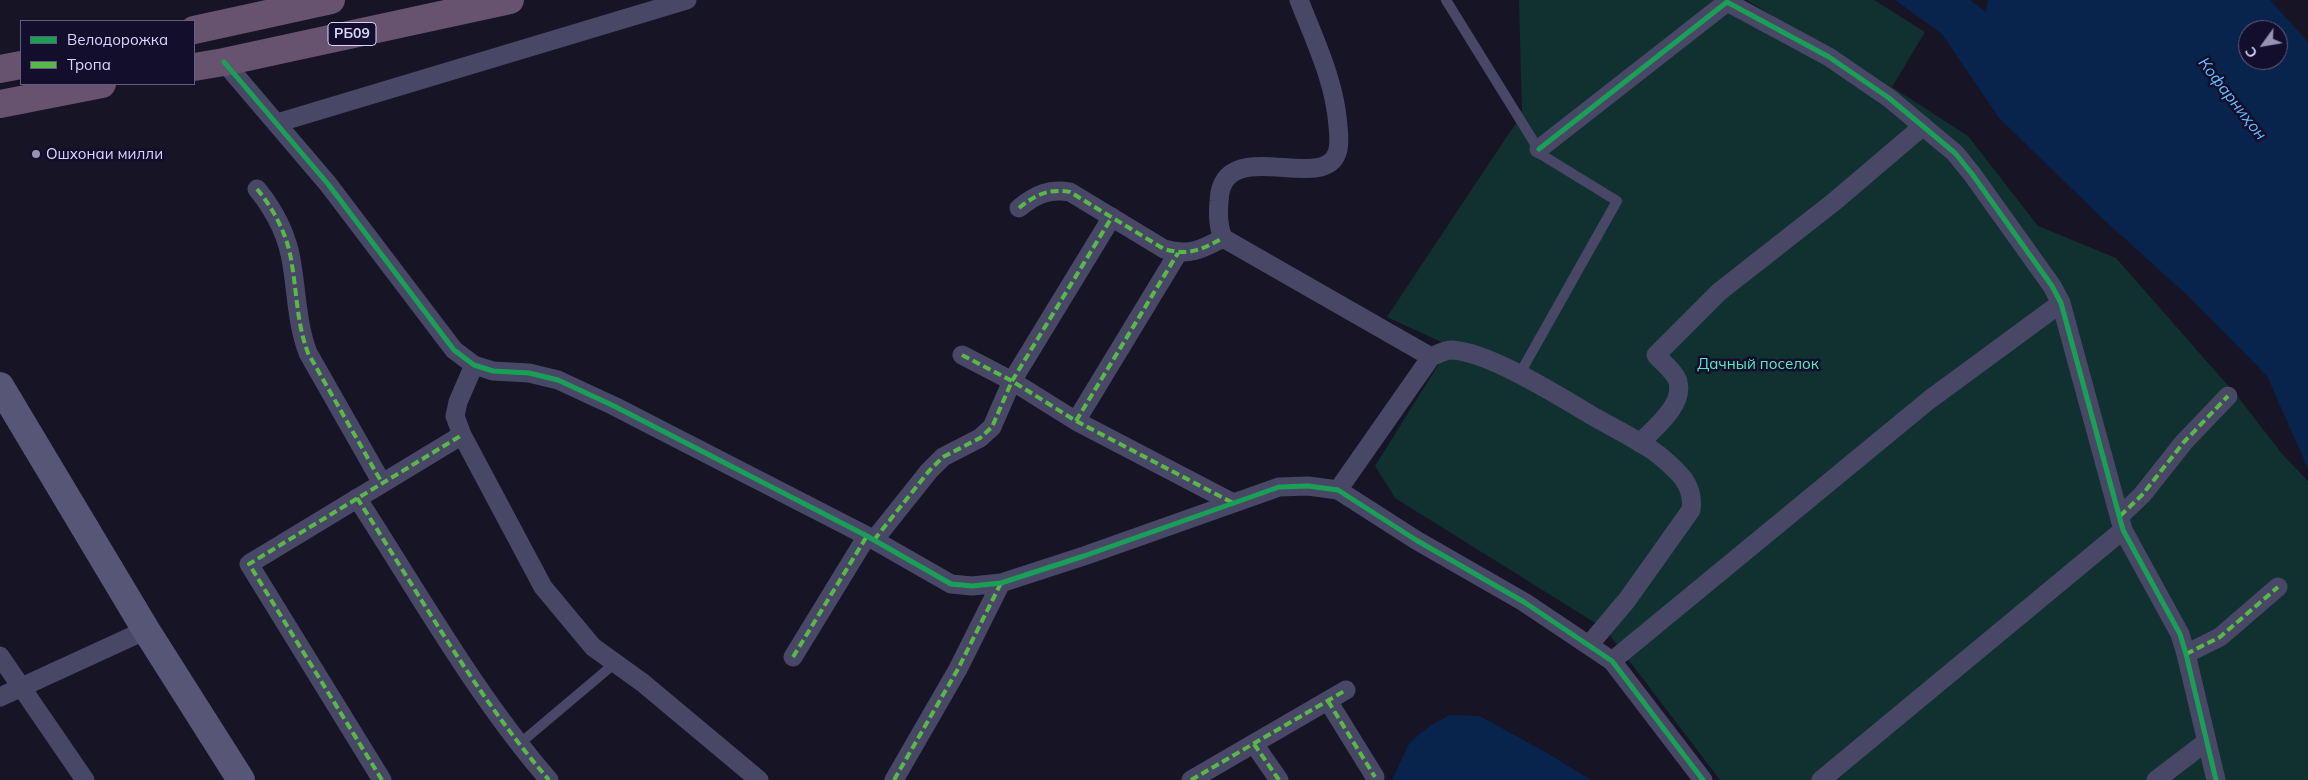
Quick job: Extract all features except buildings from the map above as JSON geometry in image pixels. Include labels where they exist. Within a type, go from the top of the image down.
[{"type":"highway","name":"РБ09","points":[[195,30],[331,0]]},
{"type":"highway","name":"РБ09","points":[[195,67],[224,62],[459,7],[506,0]]},
{"type":"highway","points":[[0,69],[20,65]]},
{"type":"highway","points":[[0,104],[97,85]]},
{"type":"main road","points":[[0,386],[146,630],[241,780]]},
{"type":"street","points":[[277,123],[687,0]]},
{"type":"street","points":[[1298,0],[1329,77],[1337,104],[1339,143],[1337,154],[1332,160],[1318,168],[1246,166],[1233,173],[1219,192],[1218,227],[1223,238],[1431,357]]},
{"type":"street","points":[[1539,149],[1725,1],[1829,57],[1889,98],[1955,153],[2052,286],[2061,303],[2122,523],[2180,634],[2200,708],[2206,742],[2216,780]]},
{"type":"street","points":[[224,62],[328,184],[454,350],[474,365],[493,371],[529,372],[558,380],[623,411],[871,538],[951,584],[972,586],[1002,583],[1279,487],[1308,486],[1338,490],[1416,540],[1524,602],[1612,661],[1703,780]]},
{"type":"street","points":[[1640,443],[1673,408],[1678,392],[1678,381],[1656,355],[1719,292],[1835,201],[1923,126]]},
{"type":"street","points":[[257,189],[278,218],[292,264],[301,334],[308,352],[382,483]]},
{"type":"street","points":[[1018,208],[1038,195],[1056,189],[1070,192],[1164,249],[1178,252],[1200,251],[1223,238]]},
{"type":"street","points":[[793,657],[871,538],[943,457],[980,438],[992,427],[1012,381],[1112,217]]},
{"type":"street","points":[[1076,421],[1178,252]]},
{"type":"street","points":[[1612,661],[1929,400],[2061,303]]},
{"type":"street","points":[[1338,490],[1431,357],[1442,351],[1466,352],[1498,364],[1653,451],[1682,478],[1689,489],[1693,501],[1691,510],[1627,600],[1589,645]]},
{"type":"street","points":[[962,355],[1012,381],[1076,421],[1234,503]]},
{"type":"street","points":[[474,365],[456,409],[455,416],[462,435],[543,588],[593,647],[614,664],[643,683],[759,780]]},
{"type":"street","points":[[1820,780],[2122,523],[2184,442],[2228,396]]},
{"type":"street","points":[[382,780],[249,564],[462,435]]},
{"type":"street","points":[[357,498],[518,745],[549,780]]},
{"type":"street","points":[[894,780],[958,669],[1002,583]]},
{"type":"street","points":[[2186,654],[2220,637],[2278,587]]},
{"type":"street","points":[[0,697],[146,630]]},
{"type":"street","points":[[0,656],[85,780]]},
{"type":"street","points":[[1191,780],[1346,690]]},
{"type":"street","points":[[1328,701],[1375,777]]},
{"type":"street","points":[[2156,780],[2206,742]]},
{"type":"street","points":[[1254,744],[1279,780]]},
{"type":"lane","points":[[1446,0],[1542,155],[1617,201],[1519,375]]},
{"type":"lane","points":[[518,745],[614,664]]},
{"type":"green space","name":"Дачный поселок","points":[[1519,0],[1737,0],[1819,45],[1747,0],[1874,0],[1925,32],[1892,87],[1968,136],[2038,226],[2116,258],[2238,397],[2283,455],[2308,481],[2308,780],[1720,780],[1605,629],[1395,498],[1375,466],[1450,346],[1387,317],[1522,114]]},
{"type":"water","name":"Кофарниҳон","points":[[1895,0],[1970,0],[1986,12],[1988,0],[2270,0],[2308,42],[2308,469],[2267,376],[2188,296],[2103,219],[1999,118],[1942,34]]},
{"type":"water","points":[[1450,715],[1480,716],[1591,780],[1392,780],[1410,742],[1431,725]]},
{"type":"marked path","points":[[257,189],[270,206],[284,234],[292,265],[299,320],[308,353],[382,483]]},
{"type":"marked path","points":[[1019,208],[1031,199],[1049,192],[1070,192],[1164,249],[1181,252],[1195,251],[1223,238]]},
{"type":"marked path","points":[[874,540],[929,471],[943,457],[980,438],[992,427],[1012,381],[1112,217]]},
{"type":"marked path","points":[[1076,421],[1178,253]]},
{"type":"marked path","points":[[962,355],[1012,381],[1076,421],[1233,503]]},
{"type":"marked path","points":[[2120,516],[2142,495],[2184,442],[2228,396]]},
{"type":"marked path","points":[[382,780],[249,564],[462,435]]},
{"type":"marked path","points":[[357,498],[472,679],[522,748],[549,780]]},
{"type":"marked path","points":[[793,657],[867,536]]},
{"type":"marked path","points":[[894,780],[958,669],[1001,583]]},
{"type":"marked path","points":[[2186,654],[2220,637],[2278,587]]},
{"type":"marked path","points":[[1191,780],[1346,690]]},
{"type":"marked path","points":[[1328,701],[1375,777]]},
{"type":"marked path","points":[[1254,744],[1279,780]]},
{"type":"cycle path","points":[[1539,149],[1727,2],[1829,57],[1889,98],[1955,153],[2052,286],[2061,303],[2123,530],[2180,634],[2216,780]]},
{"type":"cycle path","points":[[224,62],[328,184],[454,350],[474,365],[493,371],[529,373],[558,380],[614,406],[867,536],[951,584],[972,586],[1001,583],[1084,556],[1279,487],[1308,486],[1338,490],[1416,540],[1524,602],[1612,661],[1703,780]]},
{"type":"place","name":"Ошхонаи милли","points":[[36,154]]}]
